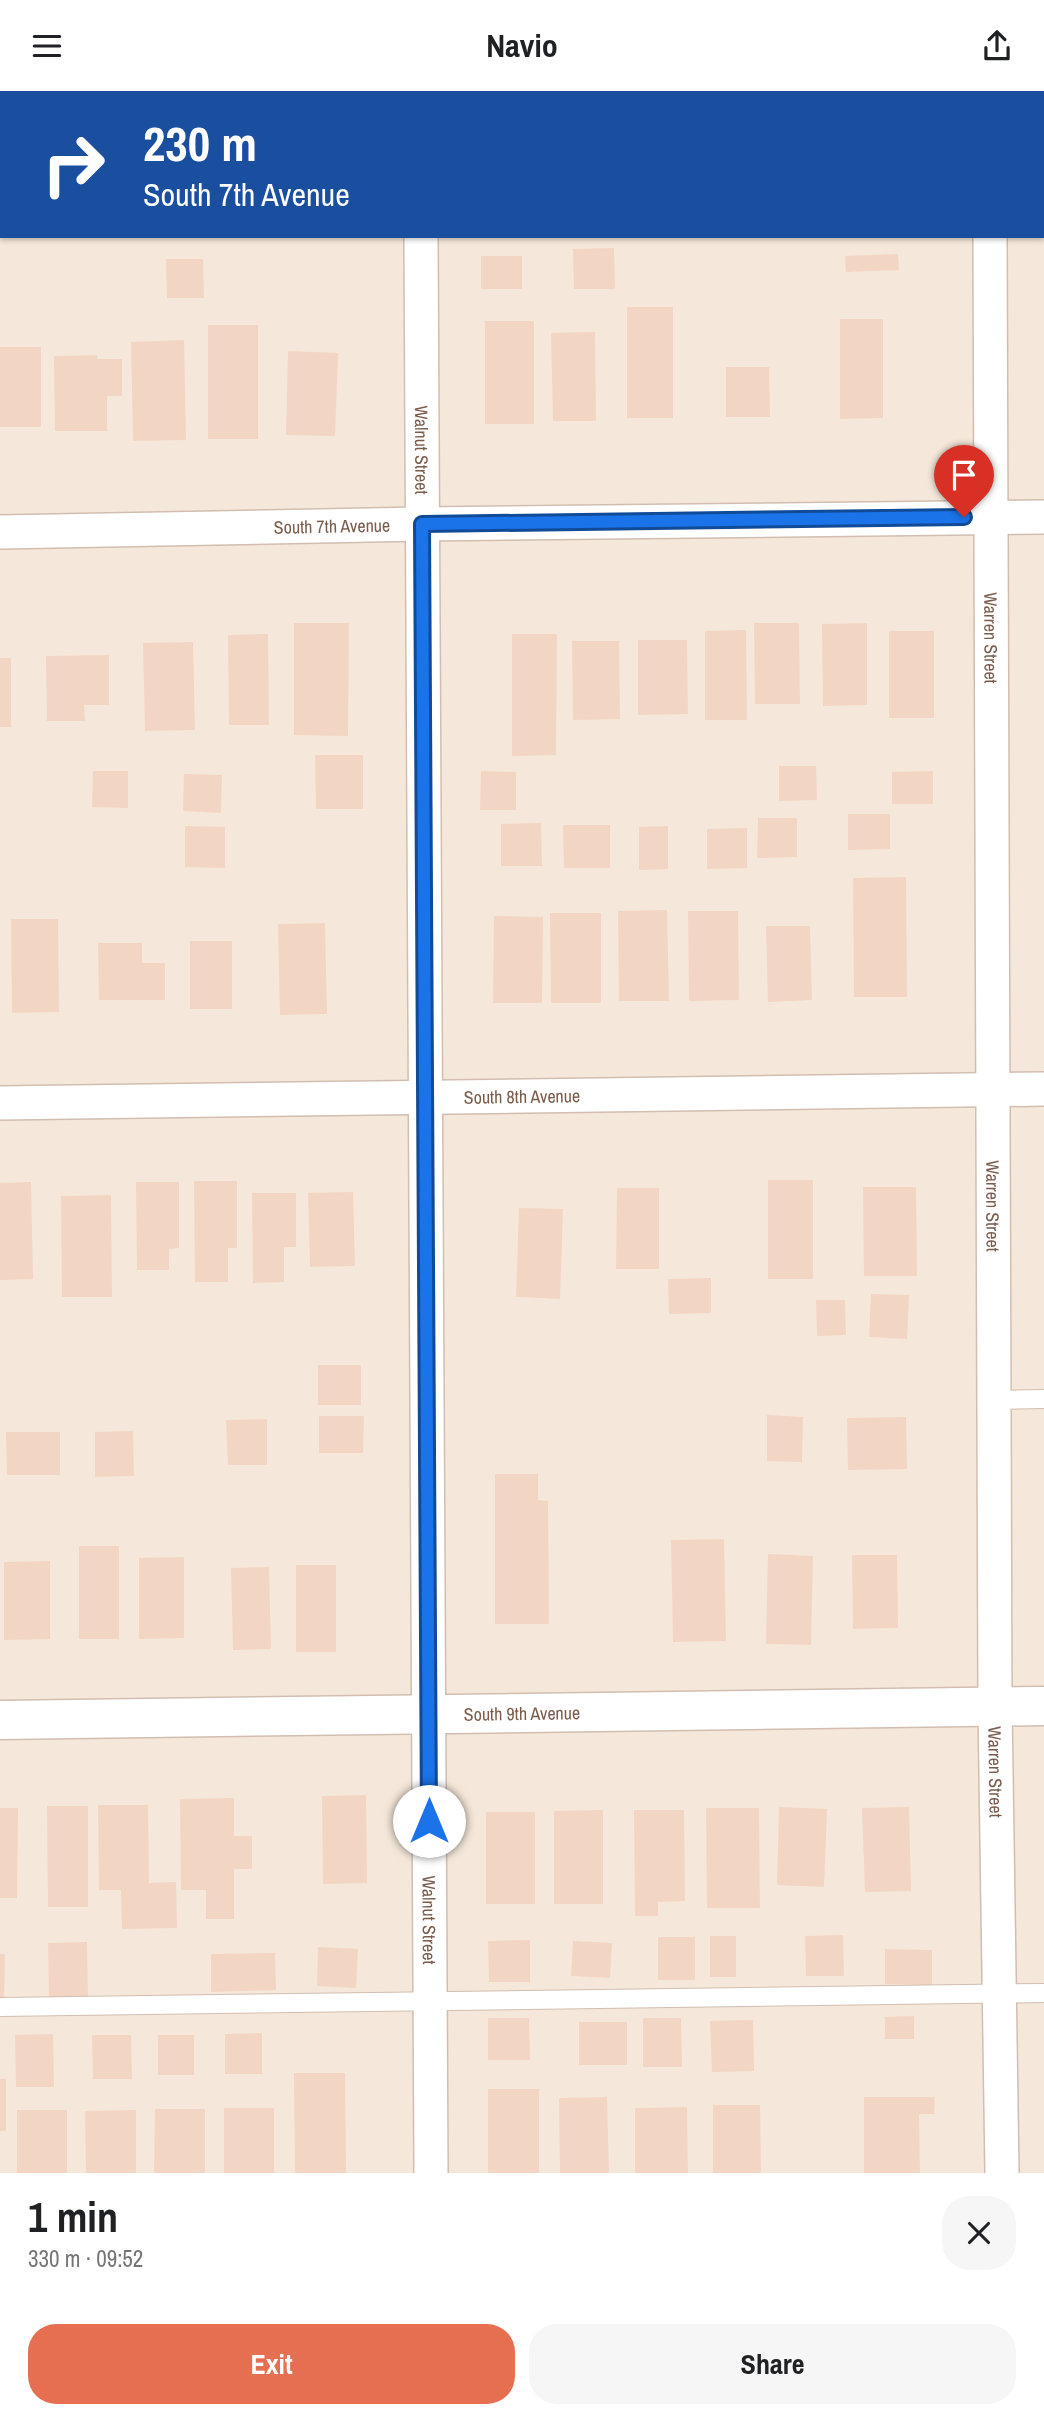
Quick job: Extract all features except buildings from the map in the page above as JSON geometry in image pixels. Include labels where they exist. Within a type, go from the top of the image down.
[{"type":"street","name":"Walnut Street","points":[[421,238],[431,2173]]},
{"type":"street","name":"Warren Street","points":[[990,238],[995,1707],[1002,2173]]},
{"type":"street","name":"South 7th Avenue","points":[[0,532],[1044,517]]},
{"type":"street","name":"South 8th Avenue","points":[[0,1103],[1044,1089]]},
{"type":"street","name":"South 9th Avenue","points":[[0,1720],[1044,1706]]},
{"type":"lane","points":[[994,1400],[1044,1399]]},
{"type":"lane","points":[[0,2007],[1044,1993]]},
{"type":"shaded area","points":[[0,238],[1044,238],[1044,2173],[0,2173]]},
{"type":"route","points":[[429,1821],[422,524],[964,517]]}]
